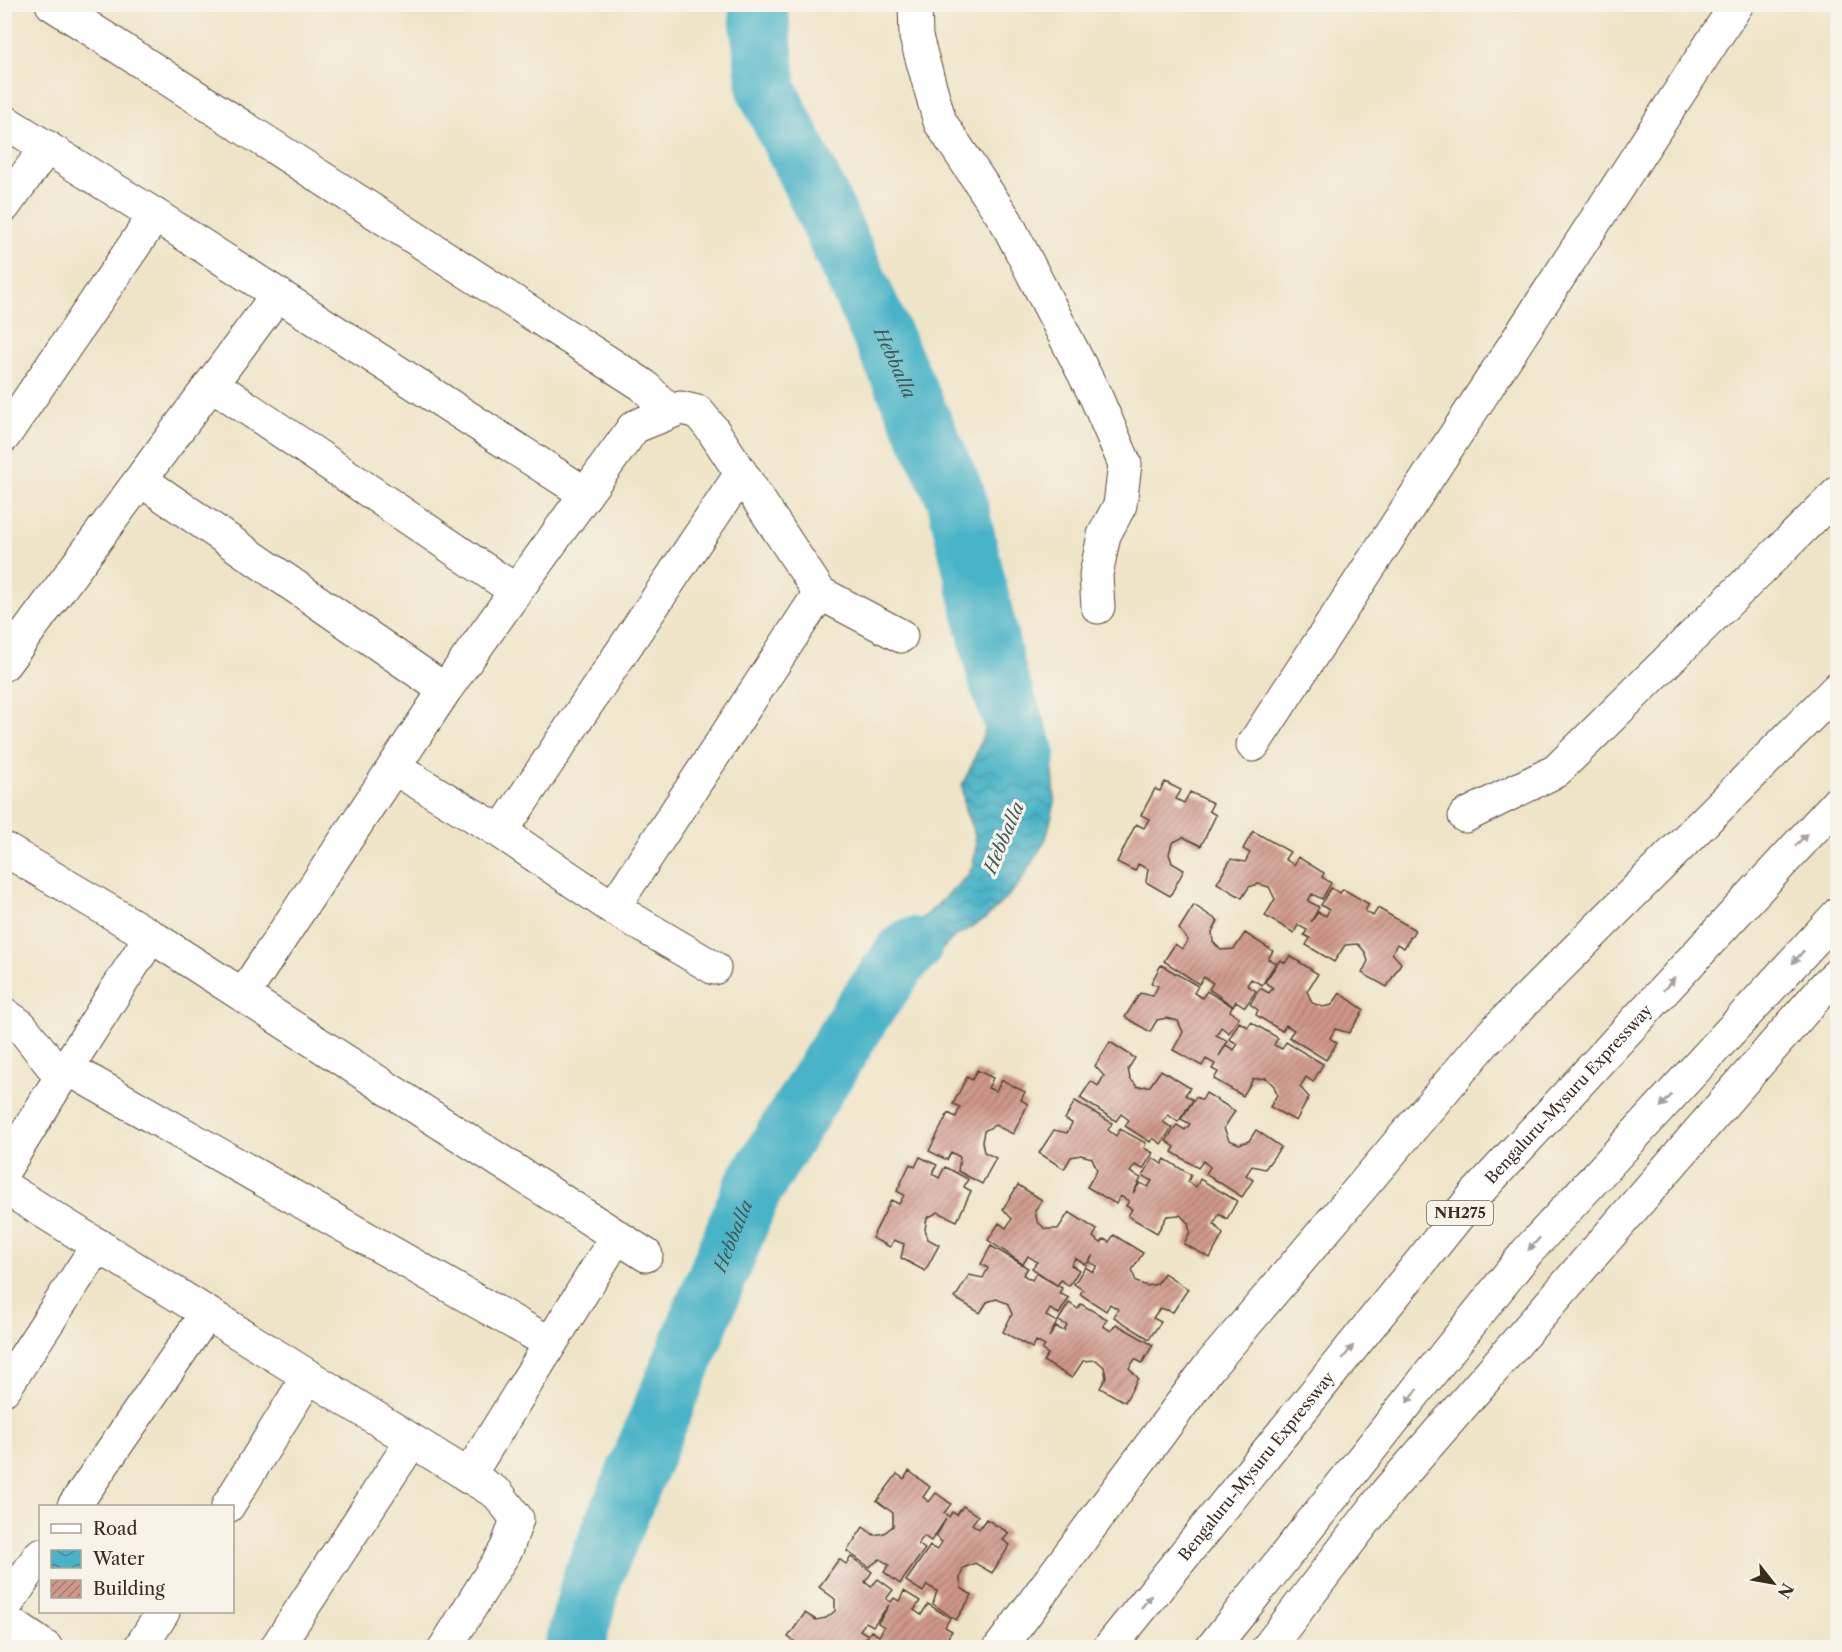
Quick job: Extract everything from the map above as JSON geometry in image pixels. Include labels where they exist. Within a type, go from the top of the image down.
[{"type":"main road","points":[[52,4],[643,385],[669,412]]},
{"type":"main road","points":[[915,4],[916,37],[940,122],[1006,222],[1096,397],[1125,464],[1120,505],[1104,535],[1096,575],[1098,607]]},
{"type":"main road","points":[[1253,745],[1737,4]]},
{"type":"main road","points":[[4,121],[155,215],[586,494]]},
{"type":"main road","points":[[4,206],[47,147]]},
{"type":"main road","points":[[4,436],[155,215]]},
{"type":"main road","points":[[5,664],[278,294]]},
{"type":"main road","points":[[212,384],[516,591]]},
{"type":"main road","points":[[243,995],[446,690],[634,427],[681,408],[698,412],[712,429],[820,593],[901,636]]},
{"type":"main road","points":[[501,832],[741,474]]},
{"type":"main road","points":[[141,480],[446,690]]},
{"type":"main road","points":[[1465,816],[1557,771],[1838,493]]},
{"type":"main road","points":[[613,908],[820,593]]},
{"type":"main road","points":[[1000,1647],[1209,1367],[1486,1040],[1838,688]]},
{"type":"main road","points":[[394,768],[501,832],[613,908],[714,968]]},
{"type":"main road","name":"Bengaluru-Mysuru Expressway","points":[[1109,1647],[1474,1196],[1838,802]]},
{"type":"main road","points":[[4,849],[151,936],[646,1255]]},
{"type":"main road","points":[[1212,1647],[1527,1252],[1838,914]]},
{"type":"main road","points":[[4,1170],[151,936]]},
{"type":"main road","points":[[1269,1647],[1387,1492],[1810,1003],[1838,974]]},
{"type":"main road","points":[[4,1014],[21,1026],[64,1072],[550,1343]]},
{"type":"main road","points":[[4,1187],[498,1494],[518,1519],[507,1548],[446,1647]]},
{"type":"main road","points":[[468,1477],[618,1236]]},
{"type":"main road","points":[[4,1389],[98,1245]]},
{"type":"main road","points":[[75,1505],[207,1312]]},
{"type":"main road","points":[[229,1505],[308,1377]]},
{"type":"main road","points":[[276,1647],[412,1441]]},
{"type":"main road","points":[[4,1608],[39,1556]]},
{"type":"main road","points":[[140,1647],[162,1613]]},
{"type":"main road","points":[[4,1619],[45,1647]]},
{"type":"water","points":[[1013,678],[1022,693],[1029,728],[1034,740],[1049,759],[1053,771],[1055,803],[1046,839],[1019,884],[985,919],[954,937],[918,975],[907,995],[889,1007],[862,1012],[852,1000],[853,987],[875,951],[930,912],[968,875],[973,864],[975,835],[965,810],[962,785],[972,765],[992,710],[993,690],[998,679]]},
{"type":"building","points":[[1165,782],[1181,790],[1176,799],[1184,803],[1190,792],[1213,803],[1209,811],[1216,815],[1201,846],[1183,837],[1172,843],[1169,854],[1172,863],[1184,870],[1170,896],[1146,882],[1148,869],[1138,864],[1135,871],[1117,862],[1136,824],[1144,828],[1149,819],[1141,815],[1155,789],[1160,791]]},
{"type":"building","points":[[1253,831],[1290,852],[1285,859],[1294,865],[1298,857],[1324,873],[1322,877],[1331,883],[1322,899],[1312,894],[1308,901],[1319,907],[1311,922],[1318,912],[1326,916],[1329,910],[1321,905],[1331,888],[1340,893],[1343,889],[1369,904],[1365,911],[1373,916],[1378,908],[1415,930],[1404,948],[1397,944],[1392,953],[1401,963],[1387,987],[1362,973],[1368,961],[1365,952],[1358,944],[1345,945],[1334,962],[1306,945],[1310,938],[1304,935],[1307,930],[1298,925],[1294,933],[1265,916],[1275,899],[1269,887],[1258,884],[1249,887],[1242,898],[1217,883],[1231,859],[1245,862],[1250,853],[1243,849]]},
{"type":"building","points":[[1194,905],[1218,921],[1212,932],[1213,942],[1221,950],[1234,949],[1245,933],[1273,951],[1268,959],[1276,963],[1262,985],[1251,979],[1247,985],[1256,991],[1245,1007],[1236,1001],[1233,1006],[1209,989],[1213,983],[1204,977],[1199,984],[1164,961],[1175,944],[1182,949],[1188,940],[1179,929]]},
{"type":"building","points":[[1290,956],[1318,974],[1307,991],[1312,1003],[1323,1007],[1332,1005],[1340,993],[1364,1010],[1349,1033],[1335,1029],[1330,1038],[1337,1043],[1326,1060],[1289,1037],[1294,1030],[1286,1025],[1282,1031],[1256,1015],[1258,1010],[1250,1004],[1260,988],[1269,993],[1273,988],[1265,982],[1280,960],[1285,963]]},
{"type":"building","points":[[1161,965],[1198,986],[1194,993],[1202,998],[1207,991],[1232,1006],[1230,1011],[1239,1017],[1229,1033],[1221,1027],[1216,1035],[1228,1041],[1219,1056],[1226,1045],[1234,1050],[1238,1044],[1229,1039],[1239,1022],[1248,1027],[1251,1022],[1278,1038],[1274,1045],[1282,1049],[1286,1042],[1323,1064],[1313,1082],[1306,1077],[1300,1087],[1309,1097],[1296,1121],[1270,1107],[1277,1095],[1274,1086],[1266,1078],[1253,1079],[1243,1096],[1214,1079],[1218,1072],[1212,1069],[1215,1064],[1206,1059],[1202,1066],[1173,1050],[1183,1032],[1178,1021],[1167,1018],[1157,1020],[1150,1032],[1125,1017],[1140,993],[1153,996],[1158,986],[1151,983]]},
{"type":"building","points":[[1110,1042],[1135,1058],[1128,1069],[1130,1079],[1138,1087],[1150,1086],[1161,1070],[1190,1088],[1185,1095],[1193,1100],[1178,1122],[1168,1115],[1163,1122],[1172,1128],[1161,1144],[1153,1138],[1150,1142],[1125,1126],[1129,1120],[1121,1114],[1116,1121],[1080,1098],[1091,1081],[1098,1086],[1104,1076],[1095,1066]]},
{"type":"building","points":[[977,1070],[993,1078],[988,1088],[996,1091],[1002,1080],[1025,1092],[1021,1100],[1028,1104],[1013,1134],[995,1125],[984,1131],[982,1142],[984,1152],[996,1158],[982,1184],[958,1171],[960,1157],[951,1152],[947,1160],[929,1151],[948,1113],[956,1117],[960,1107],[953,1104],[967,1077],[972,1080]]},
{"type":"building","points":[[1206,1093],[1235,1111],[1224,1128],[1229,1140],[1239,1144],[1249,1141],[1256,1130],[1281,1147],[1265,1169],[1252,1166],[1246,1175],[1253,1180],[1242,1197],[1206,1174],[1210,1167],[1203,1161],[1198,1168],[1172,1152],[1175,1147],[1166,1141],[1177,1125],[1185,1130],[1190,1124],[1181,1119],[1196,1097],[1202,1100]]},
{"type":"building","points":[[1075,1101],[1112,1123],[1108,1130],[1116,1136],[1120,1129],[1146,1143],[1144,1148],[1153,1153],[1143,1169],[1135,1165],[1130,1172],[1141,1178],[1133,1193],[1140,1183],[1148,1187],[1152,1181],[1143,1176],[1153,1158],[1162,1164],[1165,1159],[1191,1175],[1188,1182],[1196,1187],[1200,1179],[1237,1201],[1227,1219],[1219,1214],[1214,1224],[1223,1234],[1210,1258],[1184,1244],[1190,1232],[1188,1223],[1180,1215],[1167,1216],[1157,1233],[1128,1216],[1132,1209],[1126,1206],[1129,1201],[1120,1196],[1116,1204],[1087,1187],[1097,1170],[1092,1158],[1081,1155],[1071,1157],[1064,1169],[1039,1153],[1054,1130],[1067,1133],[1072,1123],[1065,1119]]},
{"type":"building","points":[[920,1157],[937,1165],[932,1174],[939,1178],[945,1167],[968,1179],[964,1187],[971,1191],[957,1221],[938,1212],[927,1218],[925,1229],[928,1239],[939,1245],[925,1271],[901,1258],[904,1244],[894,1240],[890,1247],[872,1238],[891,1200],[899,1204],[904,1195],[897,1191],[910,1164],[915,1167]]},
{"type":"building","points":[[1018,1185],[1042,1200],[1035,1211],[1037,1221],[1045,1229],[1058,1229],[1069,1212],[1097,1230],[1093,1237],[1101,1243],[1104,1239],[1109,1242],[1114,1235],[1143,1253],[1132,1270],[1136,1282],[1147,1286],[1157,1284],[1164,1273],[1188,1289],[1173,1312],[1160,1308],[1153,1318],[1161,1322],[1149,1339],[1114,1317],[1118,1309],[1110,1304],[1106,1311],[1080,1294],[1083,1290],[1074,1284],[1085,1267],[1093,1272],[1097,1266],[1089,1262],[1093,1255],[1086,1265],[1075,1258],[1071,1265],[1079,1270],[1069,1286],[1061,1280],[1057,1285],[1032,1268],[1037,1262],[1028,1256],[1023,1264],[988,1240],[999,1223],[1006,1228],[1012,1219],[1003,1209]]},
{"type":"building","points":[[991,1246],[1028,1268],[1023,1275],[1032,1280],[1036,1273],[1062,1288],[1059,1293],[1069,1298],[1059,1314],[1050,1309],[1046,1316],[1057,1322],[1049,1337],[1056,1327],[1064,1331],[1067,1325],[1058,1321],[1069,1303],[1078,1309],[1081,1304],[1107,1319],[1103,1326],[1111,1331],[1116,1324],[1153,1345],[1142,1363],[1135,1359],[1129,1368],[1138,1378],[1125,1402],[1100,1388],[1106,1377],[1104,1367],[1096,1360],[1083,1361],[1072,1378],[1043,1361],[1048,1354],[1042,1350],[1045,1346],[1036,1341],[1032,1348],[1003,1332],[1012,1314],[1007,1303],[996,1299],[987,1302],[980,1313],[955,1298],[969,1275],[983,1278],[988,1268],[981,1264]]},
{"type":"building","points":[[909,1471],[930,1487],[923,1497],[929,1502],[936,1493],[951,1504],[944,1513],[949,1517],[952,1512],[957,1515],[963,1506],[978,1516],[972,1524],[979,1529],[986,1519],[1009,1533],[1003,1540],[1010,1545],[992,1573],[975,1563],[963,1568],[960,1578],[961,1588],[972,1595],[956,1620],[933,1604],[937,1591],[927,1585],[923,1592],[906,1581],[930,1546],[937,1550],[942,1542],[936,1537],[946,1519],[931,1541],[924,1536],[918,1544],[925,1549],[900,1584],[884,1572],[889,1565],[880,1559],[869,1567],[847,1551],[863,1527],[874,1535],[884,1533],[893,1526],[893,1513],[877,1501],[897,1474],[904,1479]]},
{"type":"building","points":[[851,1557],[872,1572],[865,1582],[871,1587],[878,1579],[893,1590],[886,1599],[891,1602],[894,1598],[899,1601],[904,1591],[920,1601],[914,1610],[921,1615],[928,1604],[950,1618],[945,1627],[952,1631],[941,1648],[860,1648],[871,1631],[879,1636],[884,1627],[878,1623],[889,1605],[873,1626],[866,1622],[860,1630],[868,1635],[858,1648],[826,1648],[822,1644],[818,1648],[804,1648],[788,1637],[805,1613],[816,1620],[826,1618],[835,1611],[835,1599],[819,1587],[839,1559],[846,1564]]},
{"type":"waterway","name":"Hebballa","points":[[758,4],[767,90],[815,189],[956,497],[998,679],[1026,756]]},
{"type":"waterway","name":"Hebballa","points":[[574,1648],[593,1576],[752,1190],[862,1012],[903,955],[912,947]]}]
